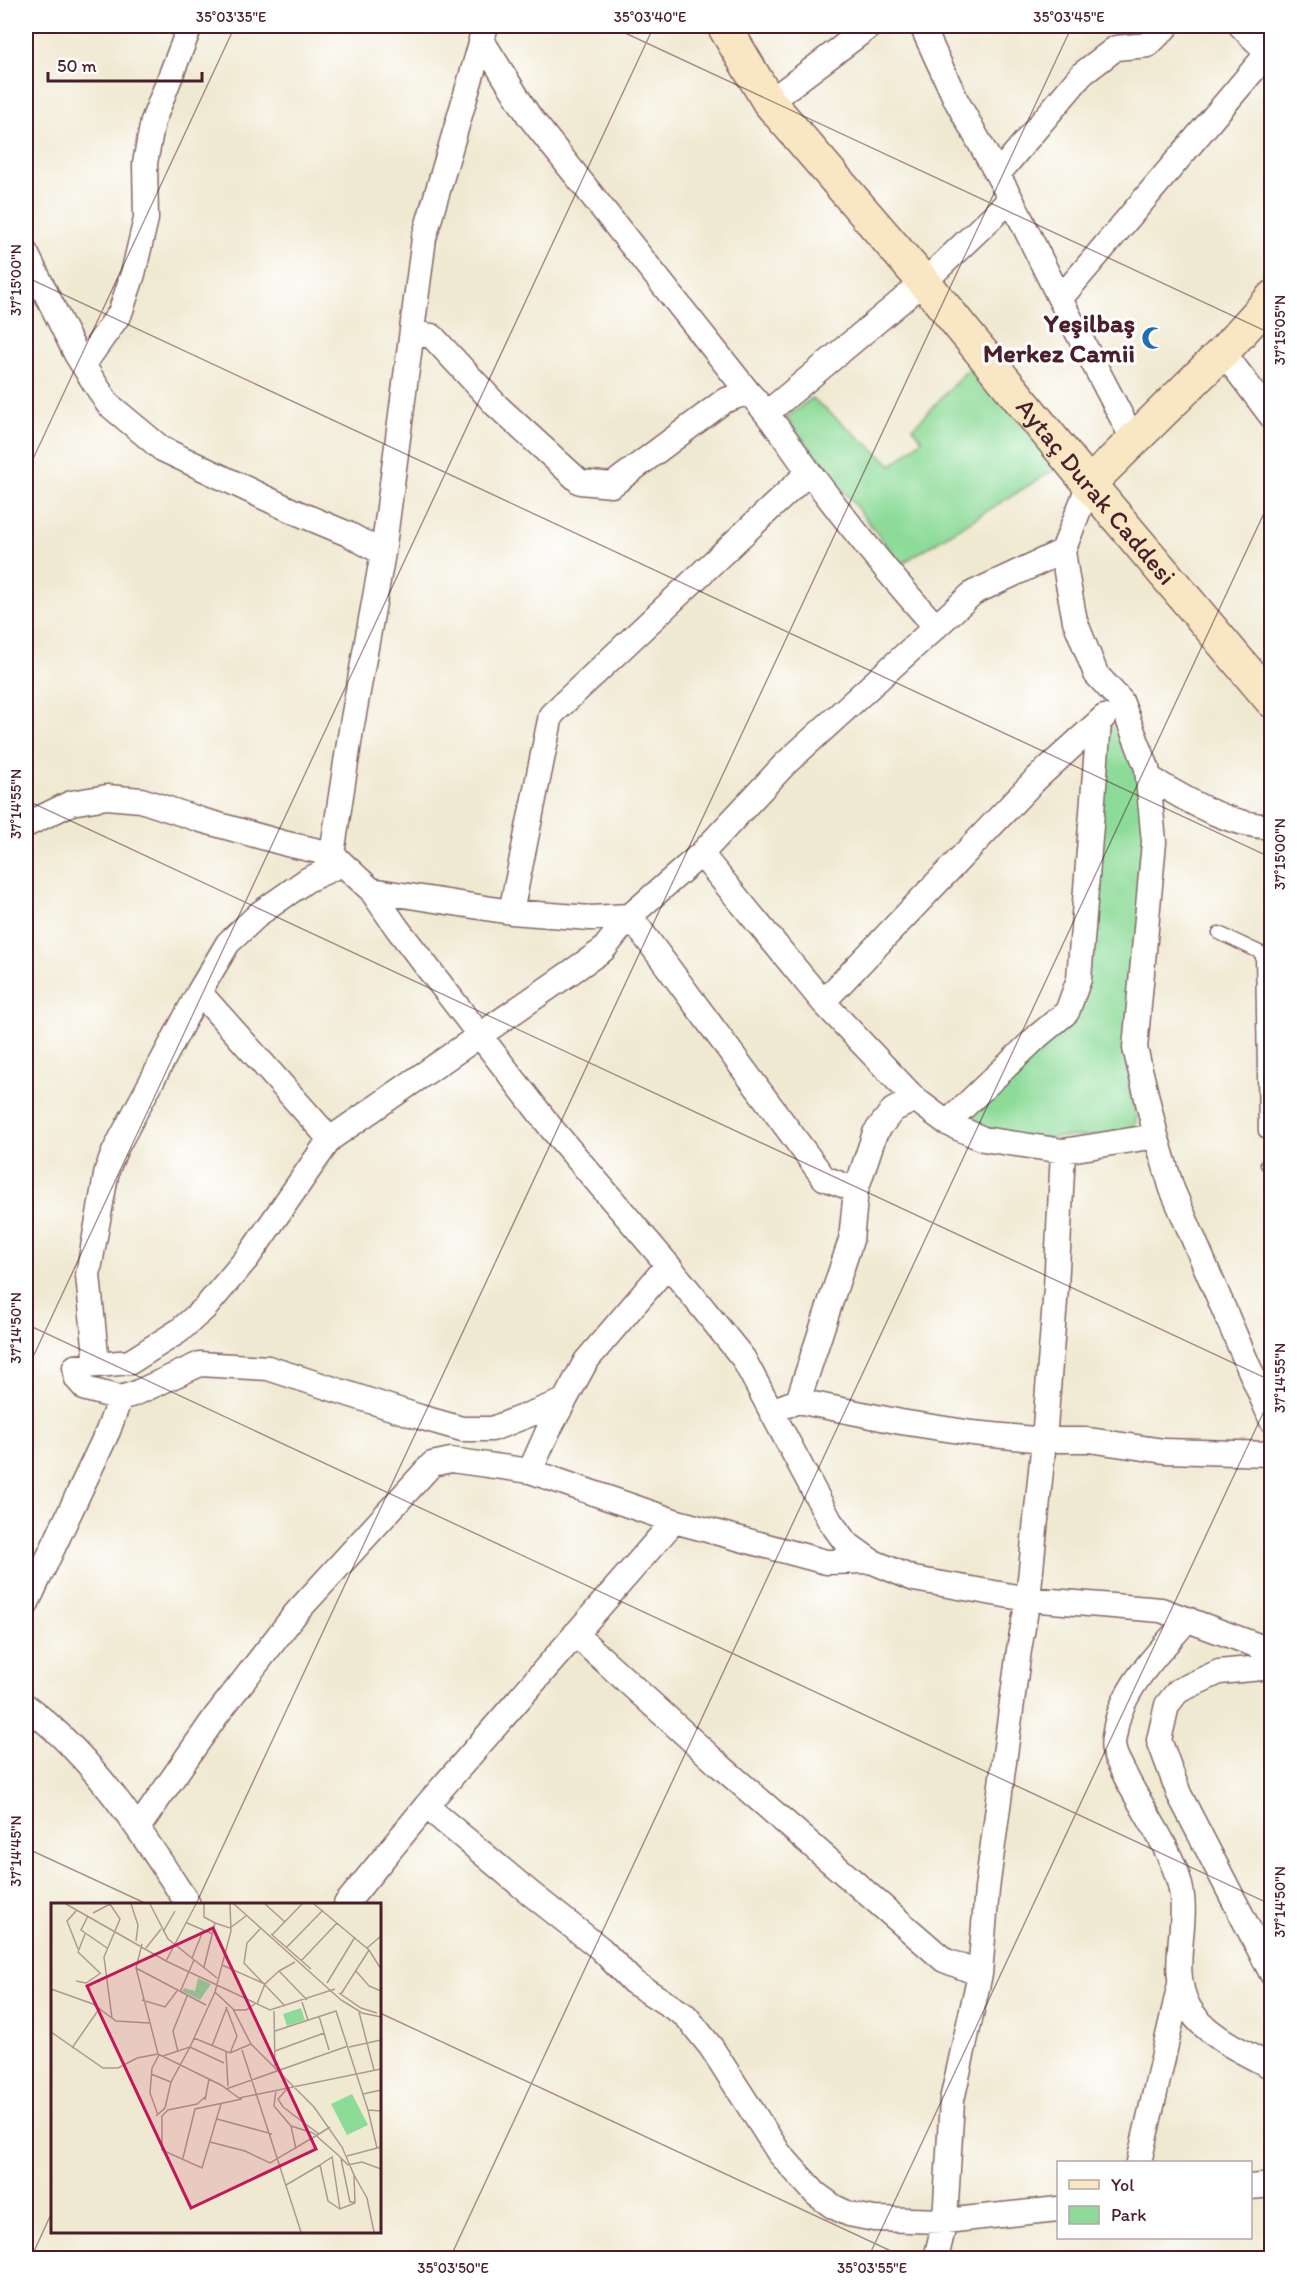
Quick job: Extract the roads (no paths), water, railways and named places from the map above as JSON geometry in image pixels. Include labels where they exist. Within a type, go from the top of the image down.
[{"type":"main road","name":"Aytaç Durak Caddesi","points":[[724,26],[769,102],[924,282],[1089,484],[1272,701]]},
{"type":"main road","points":[[1089,484],[1223,352],[1272,298]]},
{"type":"street","points":[[84,364],[120,313],[133,274],[146,219],[145,163],[153,121],[190,26]]},
{"type":"street","points":[[769,102],[870,26]]},
{"type":"street","points":[[922,26],[956,100],[998,174],[1134,441]]},
{"type":"street","points":[[998,174],[1082,74],[1116,48],[1148,45],[1167,26]]},
{"type":"street","points":[[1060,299],[1270,51],[1241,26]]},
{"type":"street","points":[[97,1365],[88,1275],[107,1170],[115,1150],[199,992],[228,943],[260,913],[337,859],[351,730],[383,553],[424,238],[483,32]]},
{"type":"street","points":[[483,32],[529,116],[748,392],[768,413],[809,472],[896,582],[936,627]]},
{"type":"street","points":[[768,413],[924,282],[1011,199]]},
{"type":"street","points":[[26,253],[76,354],[108,404],[162,449],[293,511],[348,534],[383,553]]},
{"type":"street","points":[[412,333],[432,336],[497,406],[580,482],[612,485],[724,401],[748,392]]},
{"type":"street","points":[[1223,352],[1272,417]]},
{"type":"street","points":[[511,912],[551,715],[809,472]]},
{"type":"street","points":[[1089,484],[1063,551],[1075,621],[1096,674],[1121,701],[1147,768],[1154,842],[1135,1048],[1156,1136],[1172,1189],[1271,1416]]},
{"type":"street","points":[[564,1401],[492,1429],[462,1429],[268,1368],[200,1364],[120,1398],[86,1389],[77,1379],[75,1367],[130,1362],[179,1331],[205,1308],[248,1257],[330,1139],[603,950],[630,916],[701,854],[785,764],[973,593],[1063,551]]},
{"type":"street","points":[[823,1002],[1035,780],[1121,701]]},
{"type":"street","points":[[947,1123],[1038,1036],[1067,1012],[1079,979],[1099,722]]},
{"type":"street","points":[[1148,777],[1200,807],[1251,826],[1272,827]]},
{"type":"street","points":[[26,825],[71,804],[107,796],[141,800],[201,820],[337,859],[371,890],[552,1129],[668,1265],[743,1358],[830,1521],[846,1543],[871,1561],[914,1579],[1028,1599],[1161,1610],[1272,1651]]},
{"type":"street","points":[[701,854],[823,1002],[915,1099],[947,1123],[983,1138],[1063,1151],[1156,1136]]},
{"type":"street","points":[[371,890],[511,912],[590,918],[630,916]]},
{"type":"street","points":[[630,916],[824,1178],[856,1190]]},
{"type":"street","points":[[199,992],[330,1139]]},
{"type":"street","points":[[798,1401],[851,1240],[856,1190],[875,1133],[893,1110],[915,1099]]},
{"type":"street","points":[[936,2259],[945,2221],[952,2100],[980,1974],[987,1889],[1028,1599],[1056,1288],[1063,1151]]},
{"type":"street","points":[[530,1471],[586,1361],[668,1265]]},
{"type":"street","points":[[26,1605],[108,1431],[120,1398]]},
{"type":"street","points":[[771,1411],[798,1401],[942,1428],[1044,1440],[1089,1440],[1164,1450],[1272,1454]]},
{"type":"street","points":[[138,1828],[216,1716],[297,1613],[432,1464],[451,1460],[530,1471],[674,1521],[826,1562],[871,1561]]},
{"type":"street","points":[[348,1903],[426,1806],[674,1521]]},
{"type":"street","points":[[1138,2161],[1180,1984],[1178,1952],[1182,1925],[1180,1885],[1168,1855],[1130,1786],[1113,1749],[1120,1708],[1149,1664],[1188,1619]]},
{"type":"street","points":[[574,1634],[718,1764],[944,1960],[980,1974]]},
{"type":"street","points":[[1272,1667],[1219,1672],[1178,1691],[1167,1704],[1159,1740],[1179,1794],[1212,1853],[1272,1974]]},
{"type":"street","points":[[26,1706],[82,1757],[138,1828],[188,1903]]},
{"type":"street","points":[[426,1806],[601,1949],[633,1982],[686,2016],[711,2047],[779,2153],[816,2194],[834,2207],[849,2214],[874,2219],[945,2221],[1057,2209]]},
{"type":"street","points":[[1180,1984],[1189,2008],[1203,2024],[1236,2049],[1272,2067]]},
{"type":"street","points":[[1252,2187],[1272,2185]]},
{"type":"lane","points":[[1219,933],[1267,956],[1265,1131],[1272,1134]]},
{"type":"place","name":"Yeşilbaş Merkez Camii","points":[[1153,338]]}]
